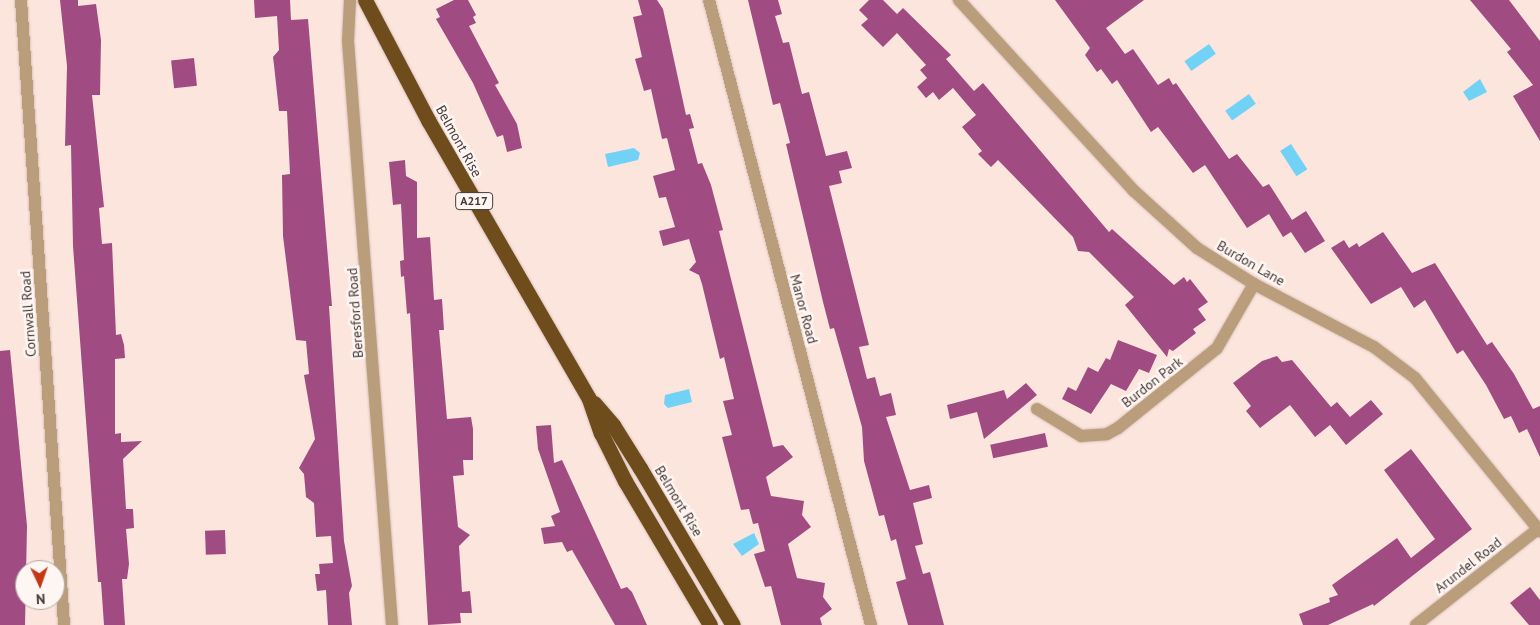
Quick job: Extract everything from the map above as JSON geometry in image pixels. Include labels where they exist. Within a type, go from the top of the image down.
[{"type":"highway","name":"Belmont Rise","points":[[365,0],[428,120],[589,398],[631,453],[734,625]]},
{"type":"highway","name":"Belmont Rise","points":[[589,398],[600,433],[625,481],[710,625]]},
{"type":"street","name":"Cornwall Road","points":[[21,0],[64,625]]},
{"type":"street","name":"Beresford Road","points":[[350,0],[348,41],[392,625]]},
{"type":"street","name":"Manor Road","points":[[709,0],[870,625]]},
{"type":"street","name":"Burdon Lane","points":[[959,0],[1154,210],[1197,248],[1254,284],[1361,340],[1415,378],[1539,530]]},
{"type":"street","name":"Burdon Park","points":[[1038,409],[1081,436],[1107,434],[1118,428],[1217,348],[1254,284]]},
{"type":"street","name":"Arundel Road","points":[[1416,625],[1539,530]]},
{"type":"water","points":[[1209,44],[1216,54],[1191,71],[1184,61]]},
{"type":"water","points":[[1480,79],[1487,92],[1469,101],[1463,92]]},
{"type":"water","points":[[1249,94],[1256,104],[1232,120],[1225,111]]},
{"type":"water","points":[[1291,144],[1307,169],[1296,176],[1280,151]]},
{"type":"water","points":[[634,148],[640,153],[638,160],[608,167],[605,154]]},
{"type":"water","points":[[689,389],[692,402],[668,408],[664,404],[665,395]]},
{"type":"water","points":[[754,533],[759,544],[742,556],[733,544]]},
{"type":"building","points":[[60,0],[78,0],[78,6],[96,4],[101,40],[100,95],[92,95],[104,207],[99,208],[102,244],[112,243],[116,335],[121,334],[125,358],[115,359],[115,434],[121,433],[121,442],[142,441],[123,459],[126,509],[133,509],[134,528],[126,529],[129,564],[127,579],[122,579],[125,625],[104,625],[101,582],[98,582],[73,246],[71,145],[65,146],[67,66]]},
{"type":"building","points":[[254,0],[290,0],[291,20],[308,19],[332,306],[329,306],[344,541],[352,586],[349,593],[352,625],[328,625],[326,590],[317,591],[315,574],[320,574],[319,564],[333,563],[331,536],[316,537],[314,503],[306,497],[304,474],[299,468],[315,439],[304,375],[309,374],[306,341],[296,340],[283,236],[282,175],[290,174],[287,111],[279,111],[273,57],[279,50],[277,16],[255,18]]},
{"type":"building","points":[[454,0],[468,0],[476,15],[473,17],[476,23],[469,26],[499,83],[495,85],[517,124],[522,148],[507,152],[503,135],[497,137],[473,83],[436,19],[440,17],[436,9]]},
{"type":"building","points":[[638,0],[657,0],[663,9],[686,115],[690,114],[694,128],[689,129],[698,164],[702,163],[711,185],[723,230],[719,231],[773,447],[783,445],[793,457],[766,477],[771,496],[804,501],[802,515],[811,527],[788,544],[797,578],[825,583],[823,597],[832,609],[820,618],[822,625],[781,625],[771,586],[765,587],[754,554],[765,551],[758,523],[753,524],[749,509],[741,510],[722,437],[732,435],[723,401],[734,399],[724,357],[720,359],[699,275],[689,270],[696,262],[689,239],[663,246],[659,231],[675,227],[666,197],[659,198],[653,176],[675,170],[667,138],[662,139],[651,89],[644,91],[635,59],[642,57],[633,17],[642,15]]},
{"type":"building","points":[[748,0],[778,0],[782,14],[775,16],[783,43],[789,42],[802,94],[809,92],[826,156],[847,151],[852,168],[839,171],[842,183],[829,186],[869,345],[859,347],[867,379],[875,377],[880,396],[891,393],[896,415],[886,417],[910,490],[929,485],[932,498],[913,503],[923,544],[915,546],[923,574],[930,572],[944,625],[908,625],[896,582],[906,579],[896,539],[891,541],[884,515],[879,516],[864,461],[862,427],[834,328],[830,329],[823,302],[786,144],[790,143],[780,103],[773,105]]},
{"type":"building","points":[[869,0],[883,0],[897,14],[903,8],[951,55],[946,59],[974,91],[983,83],[1109,232],[1112,229],[1174,285],[1184,277],[1187,282],[1190,279],[1208,302],[1198,309],[1206,320],[1193,329],[1196,333],[1173,351],[1169,349],[1167,357],[1125,305],[1134,297],[1089,252],[1078,251],[1073,237],[998,160],[991,167],[978,154],[982,151],[962,127],[976,115],[953,88],[939,100],[933,92],[926,98],[917,87],[927,78],[920,70],[926,65],[897,33],[883,47],[861,25],[868,19],[859,10]]},
{"type":"building","points":[[1055,0],[1144,0],[1106,28],[1125,54],[1133,49],[1158,85],[1169,78],[1173,85],[1176,83],[1229,159],[1237,154],[1263,187],[1269,184],[1292,220],[1306,211],[1325,241],[1305,253],[1291,232],[1283,237],[1269,214],[1247,228],[1205,165],[1193,173],[1158,127],[1151,132],[1117,80],[1112,84],[1101,69],[1097,72],[1085,55],[1090,48]]},
{"type":"building","points":[[1470,0],[1509,0],[1540,41],[1540,141],[1513,96],[1533,85],[1507,52],[1511,49]]},
{"type":"building","points":[[194,58],[197,86],[174,88],[171,60]]},
{"type":"building","points":[[405,160],[406,176],[417,182],[417,238],[430,237],[434,300],[442,299],[444,330],[439,330],[447,419],[471,417],[473,429],[473,460],[463,460],[464,475],[453,476],[458,527],[470,535],[459,546],[462,592],[470,591],[472,613],[460,613],[461,623],[428,625],[410,313],[407,314],[404,276],[401,277],[400,261],[404,260],[401,204],[393,205],[389,162]]},
{"type":"building","points":[[1383,232],[1412,273],[1435,263],[1487,345],[1492,342],[1514,374],[1533,409],[1540,406],[1540,457],[1527,429],[1519,433],[1511,416],[1504,419],[1486,385],[1463,350],[1457,354],[1425,300],[1414,308],[1401,287],[1371,304],[1331,248],[1344,240],[1349,248],[1357,243],[1359,247]]},
{"type":"building","points":[[1118,340],[1157,355],[1149,373],[1139,369],[1126,391],[1111,384],[1091,414],[1062,399],[1068,387],[1076,391],[1088,367],[1098,372],[1106,358],[1110,360]]},
{"type":"building","points":[[10,350],[27,526],[26,560],[15,560],[15,610],[25,610],[25,625],[0,625],[0,351]]},
{"type":"building","points":[[1277,356],[1282,362],[1292,360],[1331,407],[1337,402],[1350,417],[1371,400],[1383,414],[1346,445],[1330,425],[1315,437],[1290,405],[1260,428],[1246,411],[1251,406],[1233,383],[1262,361]]},
{"type":"building","points":[[1026,383],[1037,395],[984,439],[977,412],[950,419],[947,405],[1004,390],[1007,399]]},
{"type":"building","points":[[551,425],[554,463],[562,460],[621,589],[627,587],[632,592],[647,625],[615,625],[572,550],[567,552],[562,542],[544,544],[541,528],[555,526],[551,516],[560,512],[538,449],[536,426]]},
{"type":"building","points":[[1045,433],[1048,447],[993,458],[990,445]]},
{"type":"building","points":[[1411,449],[1472,529],[1374,606],[1373,604],[1328,625],[1303,625],[1299,614],[1330,602],[1329,598],[1338,595],[1332,585],[1397,538],[1411,558],[1435,539],[1384,470]]},
{"type":"building","points":[[225,530],[226,554],[206,555],[205,531]]},
{"type":"building","points":[[1530,587],[1540,600],[1540,625],[1529,625],[1510,603]]}]
